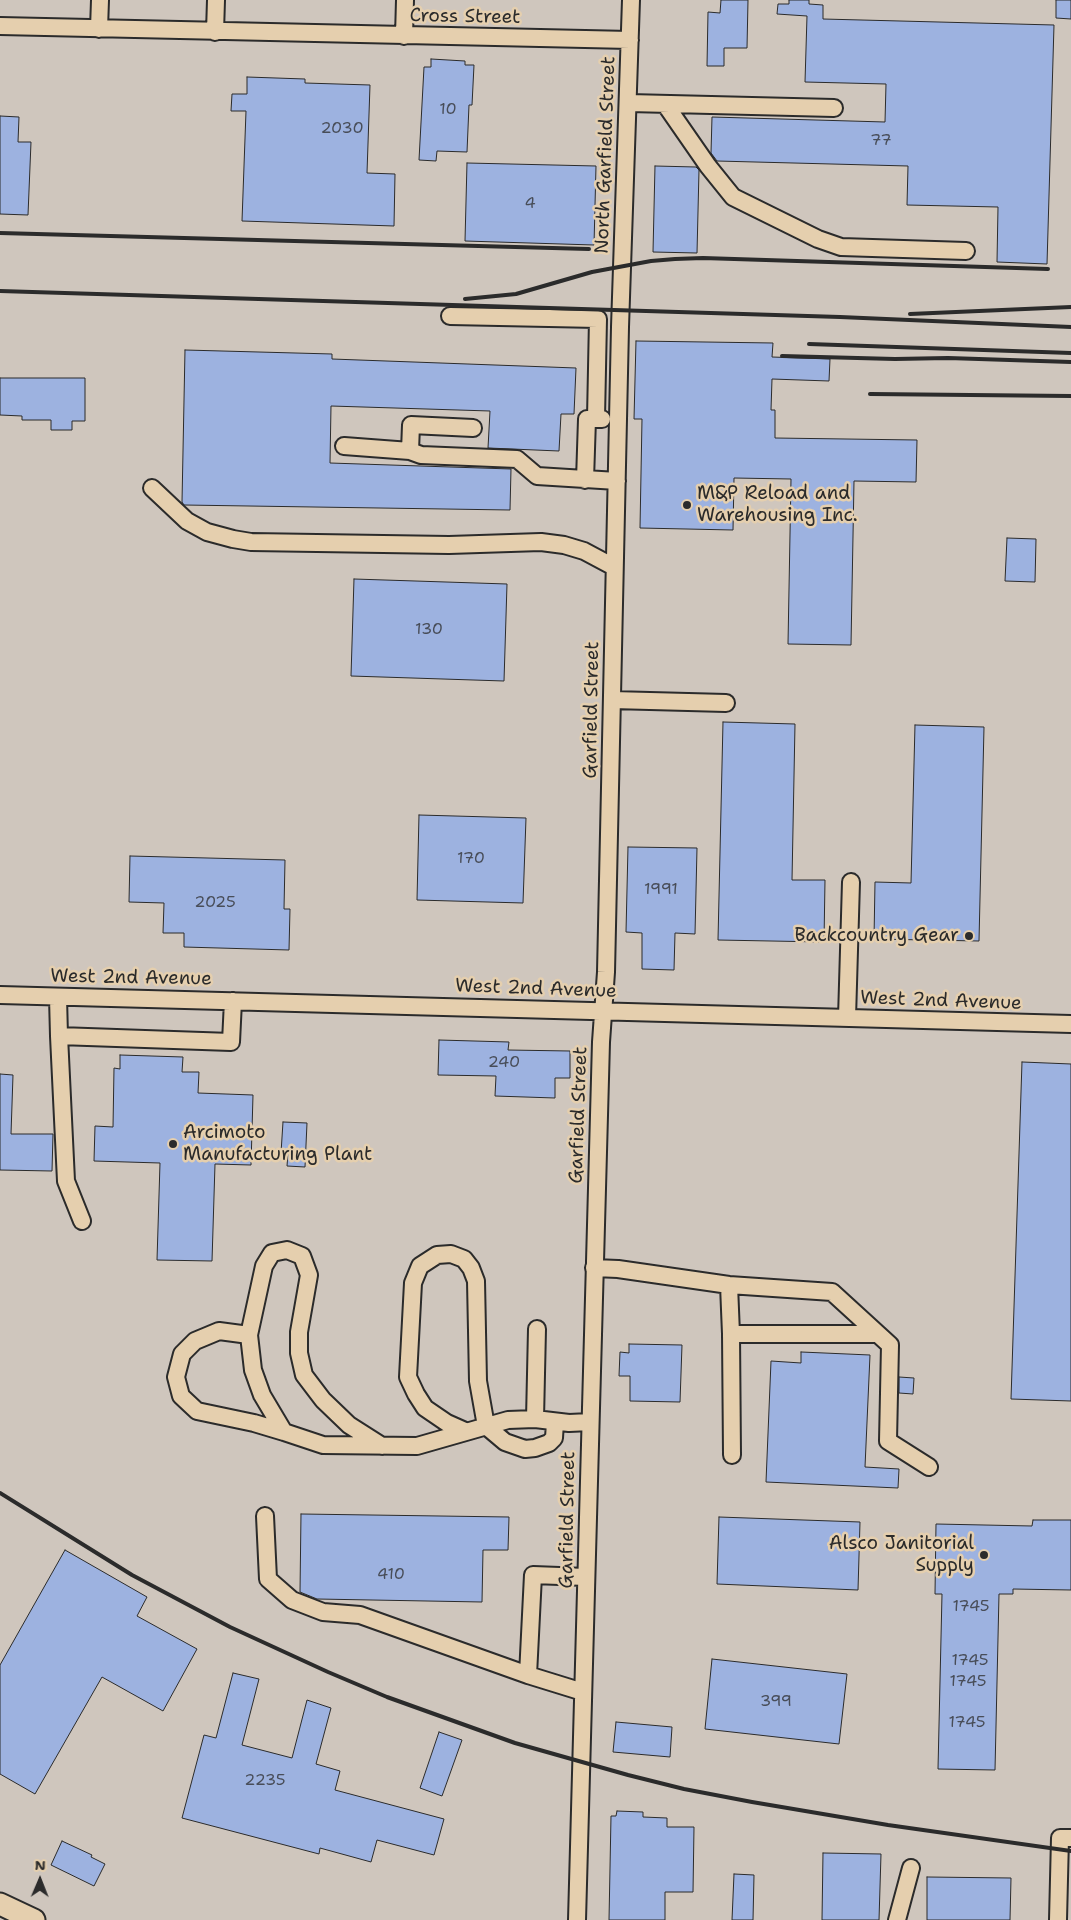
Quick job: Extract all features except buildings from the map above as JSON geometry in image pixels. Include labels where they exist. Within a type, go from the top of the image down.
[{"type":"main road","points":[[0,1904],[34,1920]]},
{"type":"street","points":[[99,29],[100,0]]},
{"type":"street","points":[[215,32],[216,0]]},
{"type":"street","points":[[404,36],[405,0]]},
{"type":"street","name":"North Garfield Street","points":[[620,311],[629,102],[631,0]]},
{"type":"street","name":"Cross Street","points":[[0,26],[630,40]]},
{"type":"street","points":[[629,102],[834,108]]},
{"type":"street","points":[[665,104],[708,166],[733,197],[818,240],[841,247],[966,251]]},
{"type":"street","name":"Garfield Street","points":[[576,1920],[594,1268],[606,972],[620,311]]},
{"type":"street","points":[[450,316],[598,319],[596,418]]},
{"type":"street","points":[[585,480],[587,418],[618,420]]},
{"type":"street","points":[[410,451],[410,425],[473,428]]},
{"type":"street","points":[[344,446],[410,451],[420,455],[517,460],[537,476],[617,481]]},
{"type":"street","points":[[152,488],[187,521],[207,532],[233,539],[251,542],[449,545],[541,542],[564,545],[584,551],[614,567]]},
{"type":"street","points":[[612,700],[726,703]]},
{"type":"street","points":[[847,1018],[851,882]]},
{"type":"street","name":"West 2nd Avenue","points":[[0,995],[1071,1024]]},
{"type":"street","points":[[58,997],[66,1181],[82,1221]]},
{"type":"street","points":[[59,1036],[231,1042],[233,1001]]},
{"type":"street","points":[[284,1432],[262,1395],[253,1370],[249,1335],[264,1266],[272,1254],[287,1250],[302,1256],[308,1274],[299,1332],[299,1353],[304,1375],[322,1400],[349,1425],[382,1446]]},
{"type":"street","points":[[465,1431],[447,1423],[425,1408],[408,1377],[413,1283],[420,1266],[437,1254],[451,1254],[464,1259],[471,1268],[476,1280],[478,1380],[486,1426],[505,1442],[525,1449],[549,1443],[554,1438],[555,1422]]},
{"type":"street","points":[[594,1268],[618,1269],[729,1286],[832,1292],[890,1345],[888,1441],[929,1467]]},
{"type":"street","points":[[729,1286],[732,1455]]},
{"type":"street","points":[[536,1419],[537,1329]]},
{"type":"street","points":[[249,1335],[219,1330],[194,1340],[182,1354],[176,1376],[181,1396],[197,1411],[254,1423],[323,1444],[382,1446],[417,1446],[508,1420],[536,1419],[555,1422],[590,1422]]},
{"type":"street","points":[[731,1334],[878,1334]]},
{"type":"street","points":[[265,1516],[268,1578],[292,1600],[322,1612],[360,1615],[528,1675],[583,1692]]},
{"type":"street","points":[[528,1675],[533,1575],[586,1577]]},
{"type":"street","points":[[1058,1920],[1065,1838]]},
{"type":"street","points":[[897,1920],[911,1868]]},
{"type":"railway","points":[[0,233],[589,249]]},
{"type":"railway","points":[[465,299],[516,294],[592,272],[651,261],[675,259],[703,258],[1048,269]]},
{"type":"railway","points":[[0,291],[840,317],[1071,327]]},
{"type":"railway","points":[[910,314],[1071,307]]},
{"type":"railway","points":[[809,344],[1071,353]]},
{"type":"railway","points":[[782,356],[1071,362]]},
{"type":"railway","points":[[870,394],[1071,396]]},
{"type":"railway","points":[[0,1493],[132,1575],[230,1627],[387,1697],[515,1743],[684,1789],[888,1825],[1071,1851]]},
{"type":"place","name":"M&P Reload and Warehousing Inc.","points":[[687,505]]},
{"type":"place","name":"Backcountry Gear","points":[[969,936]]},
{"type":"place","name":"Arcimoto Manufacturing Plant","points":[[173,1144]]},
{"type":"place","name":"Alsco Janitorial Supply","points":[[984,1555]]}]
